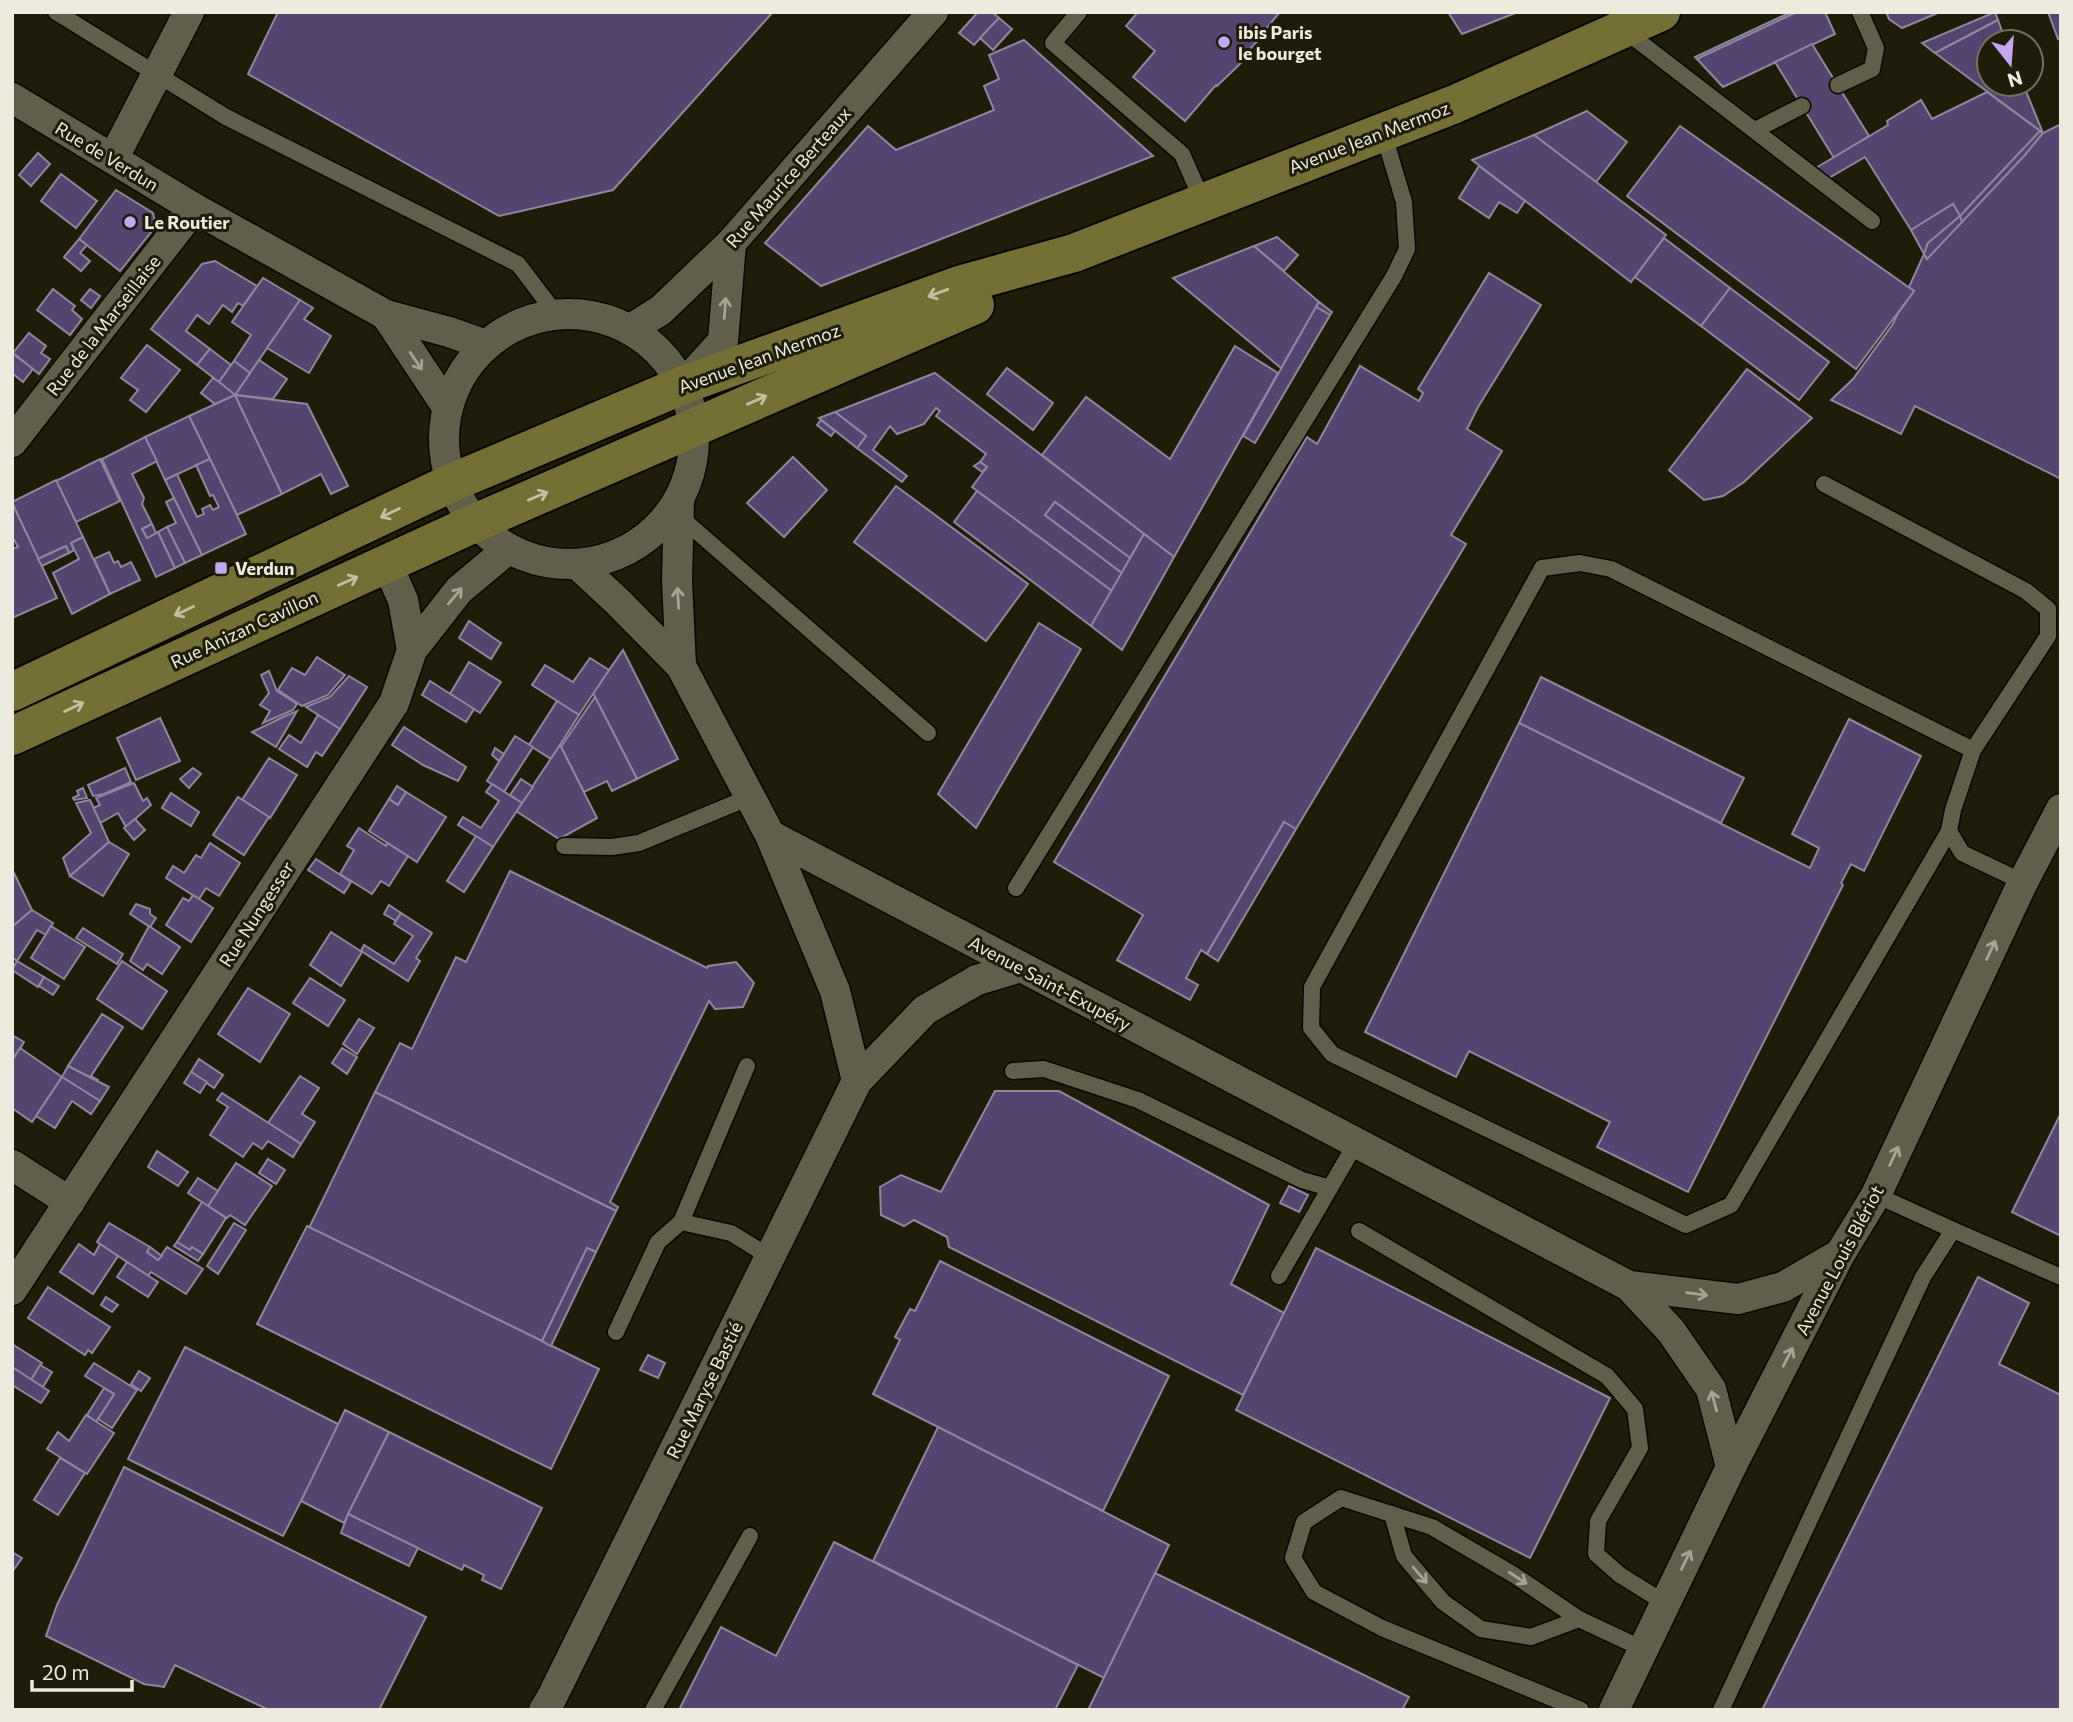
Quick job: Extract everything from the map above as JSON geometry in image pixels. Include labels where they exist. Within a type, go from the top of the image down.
[{"type":"main road","name":"Avenue Jean Mermoz","points":[[451,483],[683,385],[959,285],[1074,253],[1478,93],[1661,12]]},
{"type":"main road","name":"Avenue Jean Mermoz","points":[[475,523],[967,309],[1074,253]]},
{"type":"main road","points":[[12,692],[451,483]]},
{"type":"main road","name":"Rue Anizan Cavillon","points":[[12,736],[475,523]]},
{"type":"street","points":[[113,159],[189,12]]},
{"type":"street","name":"Rue Maurice Berteaux","points":[[631,329],[661,310],[731,243],[933,12]]},
{"type":"street","name":"Rue de Verdun","points":[[12,98],[194,208],[386,315],[486,345]]},
{"type":"street","name":"Rue de la Marseillaise","points":[[12,442],[194,208]]},
{"type":"street","points":[[683,385],[723,341],[731,243]]},
{"type":"street","points":[[679,508],[653,533],[618,555],[577,564],[541,562],[508,549],[475,523],[461,504],[451,483],[443,446],[447,407],[462,373],[486,345],[518,324],[556,314],[595,316],[631,329],[661,353],[683,385],[695,428],[692,466],[679,508],[677,581],[681,666]]},
{"type":"street","name":"Rue de Verdun","points":[[386,315],[447,407]]},
{"type":"street","name":"Rue Nungesser","points":[[12,1290],[394,703],[412,650],[459,590],[508,549]]},
{"type":"street","points":[[387,564],[403,600],[412,650]]},
{"type":"street","points":[[577,564],[681,666],[770,835],[835,990],[857,1081]]},
{"type":"street","name":"Avenue Louis Blériot","points":[[1614,1710],[1731,1467],[1840,1254],[1875,1195],[2023,882],[2061,809]]},
{"type":"street","name":"Avenue Saint-Exupéry","points":[[770,835],[1629,1286],[1671,1331],[1711,1388],[1731,1467]]},
{"type":"street","name":"Rue Maryse Bastié","points":[[552,1707],[857,1081],[925,1010],[977,980],[1021,967]]},
{"type":"street","points":[[12,1165],[70,1202]]},
{"type":"street","name":"Avenue Saint-Exupéry","points":[[1629,1286],[1738,1299],[1783,1287],[1840,1254]]},
{"type":"lane","points":[[56,12],[226,117],[518,264],[556,314]]},
{"type":"lane","points":[[1079,12],[1053,43],[1182,154],[1203,202]]},
{"type":"lane","points":[[1838,85],[1871,69],[1876,48],[1860,12]]},
{"type":"lane","points":[[1623,30],[1872,221]]},
{"type":"lane","points":[[1755,130],[1802,106]]},
{"type":"lane","points":[[1016,888],[1394,276],[1407,249],[1404,202],[1383,132]]},
{"type":"lane","points":[[1824,484],[2026,591],[2048,609],[2048,636],[1973,750],[1953,810],[1949,831],[1731,1205],[1686,1225],[1332,1054],[1311,1028],[1312,988],[1542,568],[1580,563],[1611,569],[1973,750]]},
{"type":"lane","points":[[679,508],[928,733]]},
{"type":"lane","points":[[564,846],[612,847],[639,844],[750,797]]},
{"type":"lane","points":[[1949,831],[1962,853],[2023,882]]},
{"type":"lane","points":[[616,1332],[658,1242],[681,1222],[747,1066]]},
{"type":"lane","points":[[1013,1071],[1044,1069],[1138,1100],[1302,1180],[1330,1188]]},
{"type":"lane","points":[[1279,1276],[1356,1143]]},
{"type":"lane","points":[[1875,1195],[2061,1277]]},
{"type":"lane","points":[[681,1222],[731,1233],[770,1257]]},
{"type":"lane","points":[[1721,1710],[1923,1277],[1953,1230]]},
{"type":"lane","points":[[1359,1231],[1607,1376],[1635,1409],[1640,1448],[1598,1521],[1596,1554],[1620,1575],[1665,1603]]},
{"type":"lane","points":[[1581,1710],[1382,1629],[1314,1592],[1293,1558],[1304,1521],[1341,1498],[1432,1527],[1514,1575],[1578,1619],[1643,1649]]},
{"type":"lane","points":[[1392,1514],[1404,1556],[1443,1602],[1481,1629],[1531,1637],[1578,1619]]},
{"type":"lane","points":[[653,1710],[750,1536]]},
{"type":"building","points":[[278,12],[773,12],[613,190],[499,216],[248,74]]},
{"type":"building","points":[[978,12],[992,12],[999,18],[974,45],[959,33]]},
{"type":"building","points":[[1138,12],[1280,12],[1243,57],[1244,60],[1216,85],[1185,121],[1133,77],[1155,51],[1126,26]]},
{"type":"building","points":[[1448,12],[1518,12],[1462,34]]},
{"type":"building","points":[[1791,12],[1797,12],[1697,59],[1695,57]]},
{"type":"building","points":[[1797,12],[1825,12],[1835,34],[1723,87],[1697,59]]},
{"type":"building","points":[[1886,12],[1940,12],[1902,28],[1889,19]]},
{"type":"building","points":[[1995,12],[1998,20],[1983,28],[1975,28],[1975,32],[1935,53],[1922,43]]},
{"type":"building","points":[[2048,12],[2061,12],[2061,38],[2058,39]]},
{"type":"building","points":[[999,18],[1012,29],[993,50],[980,38]]},
{"type":"building","points":[[1998,20],[2001,28],[1983,28]]},
{"type":"building","points":[[1975,32],[1975,83],[1935,53]]},
{"type":"building","points":[[1024,40],[1153,156],[821,286],[765,243],[868,126],[896,150],[994,110],[984,86],[999,79],[989,55]]},
{"type":"building","points":[[1812,44],[1869,136],[1834,158],[1775,62]]},
{"type":"building","points":[[1975,98],[1995,98],[2040,131],[1960,216],[1953,204],[1911,230],[1865,157],[1827,179],[1814,169],[1888,125],[1887,121],[1921,100],[1932,119]]},
{"type":"building","points":[[1996,98],[2029,98],[2043,133]]},
{"type":"building","points":[[1587,111],[1627,142],[1596,182],[1534,135]]},
{"type":"building","points":[[2061,124],[2061,479],[1915,406],[1901,434],[1831,400],[1853,379],[1893,324],[1914,291],[1909,287],[1924,254],[1927,259],[2043,133]]},
{"type":"building","points":[[1680,126],[1914,291],[1856,369],[1627,196]]},
{"type":"building","points":[[2040,131],[2043,133],[2024,156],[1962,222],[1960,216]]},
{"type":"building","points":[[1534,135],[1666,235],[1631,282],[1472,160]]},
{"type":"building","points":[[38,153],[50,164],[31,186],[19,175]]},
{"type":"building","points":[[1479,166],[1525,201],[1517,213],[1499,202],[1489,218],[1459,198]]},
{"type":"building","points":[[61,174],[97,201],[76,228],[41,201]]},
{"type":"building","points":[[116,190],[153,213],[156,226],[120,271],[79,239]]},
{"type":"building","points":[[1953,204],[1960,216],[1928,243],[1924,254],[1911,230]]},
{"type":"building","points":[[1960,216],[1962,222],[1927,259],[1924,254],[1928,243]]},
{"type":"building","points":[[1277,237],[1298,255],[1284,271],[1254,246]]},
{"type":"building","points":[[1664,238],[1730,288],[1701,326],[1635,277]]},
{"type":"building","points":[[79,239],[87,245],[80,253],[90,261],[81,271],[64,257]]},
{"type":"building","points":[[1254,246],[1319,302],[1281,368],[1173,278]]},
{"type":"building","points":[[215,261],[257,286],[243,306],[238,303],[232,312],[223,305],[209,324],[197,315],[186,331],[210,349],[197,365],[151,329],[202,264]]},
{"type":"building","points":[[1489,273],[1541,305],[1467,429],[1502,451],[1451,535],[1466,544],[1296,829],[1284,822],[1207,954],[1201,950],[1186,978],[1198,985],[1190,1000],[1117,960],[1143,915],[1054,862],[1307,437],[1317,444],[1360,366],[1419,401],[1423,393],[1418,389]]},
{"type":"building","points":[[263,278],[300,300],[250,373],[234,361],[251,335],[232,322]]},
{"type":"building","points":[[1730,288],[1829,362],[1799,400],[1701,326]]},
{"type":"building","points":[[53,289],[75,306],[72,310],[82,319],[70,335],[37,310]]},
{"type":"building","points":[[90,289],[100,296],[91,308],[81,300]]},
{"type":"building","points":[[300,300],[313,308],[304,319],[331,336],[309,373],[267,348]]},
{"type":"building","points":[[1319,302],[1332,312],[1330,315],[1316,307]]},
{"type":"building","points":[[1316,307],[1330,315],[1255,443],[1243,436]]},
{"type":"building","points":[[29,333],[46,346],[41,353],[50,359],[39,374],[13,353]]},
{"type":"building","points":[[147,345],[180,370],[146,412],[130,400],[138,390],[121,378]]},
{"type":"building","points":[[1235,346],[1278,373],[1174,557],[1042,455],[1086,397],[1170,459]]},
{"type":"building","points":[[210,349],[231,365],[219,382],[197,365]]},
{"type":"building","points":[[12,353],[33,369],[23,382],[12,373]]},
{"type":"building","points":[[259,360],[287,379],[273,399],[235,395]]},
{"type":"building","points":[[234,361],[250,373],[235,395],[219,382]]},
{"type":"building","points":[[1007,368],[1053,403],[1033,430],[987,394]]},
{"type":"building","points":[[1747,369],[1812,418],[1744,482],[1723,496],[1704,500],[1669,470]]},
{"type":"building","points":[[935,373],[1144,534],[1130,558],[1055,502],[1045,515],[1122,573],[1112,591],[972,487],[987,467],[980,462],[986,454],[936,416],[940,411],[936,408],[924,424],[897,434],[890,426],[873,450],[907,476],[902,482],[857,448],[866,436],[835,412]]},
{"type":"building","points":[[213,378],[235,395],[215,404],[201,393]]},
{"type":"building","points":[[235,395],[282,494],[237,515],[189,416]]},
{"type":"building","points":[[235,395],[307,404],[348,486],[331,494],[321,474],[282,494]]},
{"type":"building","points":[[835,412],[866,436],[857,448],[819,418]]},
{"type":"building","points":[[189,416],[210,459],[165,480],[145,437]]},
{"type":"building","points":[[821,420],[835,431],[831,436],[817,425]]},
{"type":"building","points":[[145,437],[157,461],[132,474],[144,498],[142,504],[152,524],[142,529],[147,538],[158,532],[175,568],[156,577],[102,459]]},
{"type":"building","points":[[793,457],[827,490],[784,537],[747,503]]},
{"type":"building","points":[[100,459],[120,501],[76,522],[56,481]]},
{"type":"building","points":[[210,459],[246,534],[202,555],[165,480],[177,474],[197,517],[204,514],[202,509],[210,505],[213,510],[219,507],[213,495],[210,496],[196,465]]},
{"type":"building","points":[[980,462],[987,467],[982,472],[974,466]]},
{"type":"building","points":[[56,480],[83,537],[71,543],[74,550],[69,553],[66,546],[38,559],[12,502]]},
{"type":"building","points":[[896,486],[1028,584],[986,641],[854,542]]},
{"type":"building","points":[[977,491],[1112,591],[1091,626],[954,522]]},
{"type":"building","points":[[174,498],[202,555],[185,563],[167,527],[176,523],[166,502]]},
{"type":"building","points":[[1055,502],[1130,558],[1122,573],[1045,515]]},
{"type":"building","points":[[13,505],[57,598],[12,618],[12,549],[18,547],[12,536]]},
{"type":"building","points":[[152,524],[156,533],[147,538],[142,529]]},
{"type":"building","points":[[167,527],[185,563],[175,568],[158,532]]},
{"type":"building","points":[[1144,534],[1174,557],[1122,650],[1091,626]]},
{"type":"building","points":[[83,537],[110,594],[72,614],[53,573],[79,559],[71,543]]},
{"type":"building","points":[[66,546],[69,553],[42,566],[38,559]]},
{"type":"building","points":[[109,552],[114,563],[118,561],[121,567],[131,562],[140,580],[110,594],[94,559]]},
{"type":"building","points":[[469,621],[501,643],[491,659],[459,638]]},
{"type":"building","points":[[1039,623],[1081,649],[976,828],[938,794]]},
{"type":"building","points":[[623,650],[678,759],[637,779],[593,693]]},
{"type":"building","points":[[317,657],[345,675],[328,695],[302,706],[278,690],[292,668],[305,675]]},
{"type":"building","points":[[590,658],[609,670],[579,715],[532,685],[545,665],[573,682]]},
{"type":"building","points":[[469,662],[501,682],[480,713],[450,694]]},
{"type":"building","points":[[269,671],[277,691],[297,704],[293,710],[263,723],[270,711],[260,705],[269,693],[261,675]]},
{"type":"building","points":[[349,676],[367,687],[340,729],[306,707],[330,697]]},
{"type":"building","points":[[1541,677],[1744,778],[1721,823],[1519,723]]},
{"type":"building","points":[[430,681],[474,709],[466,722],[422,695]]},
{"type":"building","points":[[595,697],[637,779],[612,791],[607,781],[584,792],[561,747]]},
{"type":"building","points":[[557,701],[579,715],[551,759],[529,745]]},
{"type":"building","points":[[297,711],[276,747],[252,732],[283,717]]},
{"type":"building","points":[[318,715],[340,729],[322,756],[316,752],[307,767],[279,749],[289,735],[301,743]]},
{"type":"building","points":[[160,718],[180,761],[136,780],[117,738]]},
{"type":"building","points":[[1849,719],[1921,756],[1864,871],[1851,864],[1841,883],[1843,885],[1688,1192],[1597,1147],[1610,1122],[1469,1051],[1456,1077],[1365,1032],[1519,723],[1810,868],[1819,848],[1792,834]]},
{"type":"building","points":[[404,727],[466,767],[458,781],[423,765],[392,745]]},
{"type":"building","points":[[515,736],[533,747],[504,792],[487,781]]},
{"type":"building","points":[[560,745],[597,818],[559,839],[516,811]]},
{"type":"building","points":[[495,748],[504,754],[499,761],[492,755]]},
{"type":"building","points":[[269,758],[297,775],[270,818],[242,800]]},
{"type":"building","points":[[125,768],[131,782],[93,796],[88,785]]},
{"type":"building","points":[[193,768],[201,774],[189,788],[180,779]]},
{"type":"building","points":[[521,779],[533,787],[522,803],[510,795]]},
{"type":"building","points":[[134,783],[143,801],[147,798],[151,805],[126,827],[118,813],[100,823],[93,808],[100,805],[96,798]]},
{"type":"building","points":[[492,784],[522,803],[493,847],[458,825],[463,817],[481,828],[499,801],[486,792]]},
{"type":"building","points":[[397,786],[406,792],[398,805],[389,799]]},
{"type":"building","points":[[83,788],[87,798],[74,800],[73,798],[79,795],[77,791]]},
{"type":"building","points":[[406,792],[446,817],[417,862],[369,831],[389,799],[398,805]]},
{"type":"building","points":[[171,793],[199,812],[191,826],[162,808]]},
{"type":"building","points":[[238,797],[269,817],[244,855],[213,835]]},
{"type":"building","points":[[90,800],[109,842],[70,876],[63,858],[91,833],[76,803]]},
{"type":"building","points":[[135,819],[145,830],[134,840],[124,828]]},
{"type":"building","points":[[1284,822],[1296,829],[1218,961],[1207,954]]},
{"type":"building","points":[[359,828],[386,846],[387,843],[408,856],[389,886],[381,881],[372,894],[340,874],[354,850],[347,846]]},
{"type":"building","points":[[476,836],[493,847],[464,892],[447,881]]},
{"type":"building","points":[[109,842],[129,854],[103,896],[70,876]]},
{"type":"building","points":[[210,843],[240,863],[219,896],[206,888],[199,899],[166,878],[173,866],[184,873],[196,855],[201,858]]},
{"type":"building","points":[[316,859],[351,882],[344,893],[308,870]]},
{"type":"building","points":[[12,869],[32,910],[12,927]]},
{"type":"building","points":[[510,871],[707,968],[736,962],[754,983],[743,1007],[715,1009],[709,1001],[610,1202],[618,1207],[616,1211],[375,1092],[400,1043],[412,1049],[456,957],[466,962]]},
{"type":"building","points":[[193,895],[213,908],[191,942],[166,925],[183,898],[189,901]]},
{"type":"building","points":[[136,904],[150,909],[150,914],[156,918],[150,927],[130,914]]},
{"type":"building","points":[[389,905],[401,913],[396,921],[384,914]]},
{"type":"building","points":[[32,910],[53,923],[46,935],[37,930],[17,961],[12,957],[12,927]]},
{"type":"building","points":[[401,913],[432,933],[416,958],[420,961],[408,981],[361,951],[364,945],[394,964],[413,936],[394,924]]},
{"type":"building","points":[[51,926],[85,947],[64,979],[31,958]]},
{"type":"building","points":[[149,926],[180,947],[162,974],[147,964],[143,970],[130,961]]},
{"type":"building","points":[[83,928],[123,954],[117,964],[76,938]]},
{"type":"building","points":[[331,932],[362,952],[341,986],[310,965]]},
{"type":"building","points":[[17,961],[44,977],[38,987],[12,970]]},
{"type":"building","points":[[122,961],[167,991],[142,1029],[97,999]]},
{"type":"building","points":[[44,977],[59,986],[53,995],[39,986]]},
{"type":"building","points":[[310,978],[345,1000],[328,1026],[293,1003]]},
{"type":"building","points":[[248,988],[290,1014],[260,1062],[218,1034]]},
{"type":"building","points":[[102,1014],[123,1027],[91,1076],[98,1080],[97,1082],[68,1066]]},
{"type":"building","points":[[359,1019],[374,1028],[357,1054],[343,1044]]},
{"type":"building","points":[[12,1035],[24,1042],[16,1055],[12,1054]]},
{"type":"building","points":[[20,1048],[62,1077],[32,1122],[12,1108],[12,1061]]},
{"type":"building","points":[[342,1048],[357,1057],[347,1074],[332,1063]]},
{"type":"building","points":[[199,1059],[223,1075],[214,1088],[191,1072]]},
{"type":"building","points":[[68,1066],[109,1087],[100,1101],[62,1077]]},
{"type":"building","points":[[191,1072],[207,1082],[200,1093],[184,1083]]},
{"type":"building","points":[[300,1076],[319,1088],[302,1114],[315,1122],[301,1144],[268,1123]]},
{"type":"building","points":[[62,1077],[100,1101],[91,1114],[72,1101],[55,1128],[36,1116]]},
{"type":"building","points":[[995,1091],[1059,1091],[1269,1205],[1231,1284],[1284,1313],[1243,1395],[949,1247],[947,1237],[914,1220],[904,1226],[881,1215],[880,1187],[901,1175],[941,1192]]},
{"type":"building","points":[[375,1092],[616,1211],[596,1252],[587,1248],[542,1341],[309,1228]]},
{"type":"building","points":[[222,1093],[301,1144],[293,1157],[268,1141],[262,1149],[253,1143],[243,1157],[210,1135],[228,1107],[217,1100]]},
{"type":"building","points":[[2061,1113],[2061,1236],[2012,1212]]},
{"type":"building","points":[[157,1151],[188,1172],[178,1186],[148,1167]]},
{"type":"building","points":[[268,1159],[285,1170],[276,1184],[259,1173]]},
{"type":"building","points":[[236,1163],[272,1186],[245,1225],[208,1206]]},
{"type":"building","points":[[198,1178],[218,1191],[208,1206],[188,1193]]},
{"type":"building","points":[[1289,1186],[1308,1195],[1299,1212],[1280,1203]]},
{"type":"building","points":[[202,1202],[226,1218],[203,1254],[177,1242]]},
{"type":"building","points":[[109,1223],[150,1247],[147,1252],[158,1260],[167,1247],[203,1269],[186,1294],[151,1272],[148,1276],[97,1242]]},
{"type":"building","points":[[234,1223],[246,1230],[218,1274],[207,1266]]},
{"type":"building","points":[[307,1226],[599,1369],[551,1469],[257,1324]]},
{"type":"building","points":[[177,1242],[203,1254],[198,1261],[174,1246]]},
{"type":"building","points":[[79,1244],[94,1255],[100,1244],[118,1256],[93,1294],[60,1272]]},
{"type":"building","points":[[150,1247],[162,1256],[158,1260],[147,1252]]},
{"type":"building","points":[[587,1248],[596,1252],[551,1346],[542,1341]]},
{"type":"building","points":[[1316,1248],[1610,1398],[1530,1558],[1236,1410]]},
{"type":"building","points":[[940,1261],[1169,1376],[1103,1511],[873,1394],[900,1340],[895,1337],[910,1309],[915,1311]]},
{"type":"building","points":[[127,1262],[158,1282],[148,1297],[117,1277]]},
{"type":"building","points":[[1978,1277],[2029,1303],[1999,1364],[2061,1395],[2061,1710],[1762,1710]]},
{"type":"building","points":[[48,1287],[110,1327],[92,1353],[88,1350],[85,1355],[28,1318]]},
{"type":"building","points":[[106,1297],[118,1305],[112,1312],[101,1305]]},
{"type":"building","points":[[12,1344],[42,1363],[31,1380],[12,1367]]},
{"type":"building","points":[[185,1347],[340,1425],[283,1536],[128,1459]]},
{"type":"building","points":[[648,1355],[665,1363],[658,1378],[640,1370]]},
{"type":"building","points":[[94,1363],[137,1390],[112,1428],[98,1419],[114,1394],[85,1376]]},
{"type":"building","points":[[40,1365],[52,1372],[43,1387],[31,1380]]},
{"type":"building","points":[[12,1367],[49,1391],[41,1403],[12,1385]]},
{"type":"building","points":[[139,1371],[150,1378],[141,1391],[131,1384]]},
{"type":"building","points":[[104,1388],[114,1394],[96,1422],[87,1415]]},
{"type":"building","points":[[345,1410],[389,1432],[344,1523],[301,1501]]},
{"type":"building","points":[[86,1415],[114,1433],[87,1474],[47,1449],[58,1432],[69,1441]]},
{"type":"building","points":[[938,1427],[1169,1545],[1104,1678],[873,1561]]},
{"type":"building","points":[[389,1432],[542,1508],[501,1589],[482,1580],[484,1575],[464,1565],[462,1570],[348,1514]]},
{"type":"building","points":[[60,1458],[85,1473],[58,1515],[34,1500]]},
{"type":"building","points":[[124,1467],[426,1617],[379,1710],[269,1710],[175,1665],[164,1687],[144,1684],[46,1636],[57,1605]]},
{"type":"building","points":[[348,1514],[418,1548],[409,1566],[341,1533]]},
{"type":"building","points":[[834,1542],[1078,1665],[1055,1710],[679,1710],[721,1627],[776,1656]]},
{"type":"building","points":[[12,1552],[22,1558],[12,1572]]},
{"type":"building","points":[[1155,1573],[1409,1697],[1402,1710],[1088,1710]]},
{"type":"place","name":"ibis Paris le bourget","points":[[1224,42]]},
{"type":"place","name":"Le Routier","points":[[130,222]]},
{"type":"place","name":"Verdun","points":[[221,568]]}]
